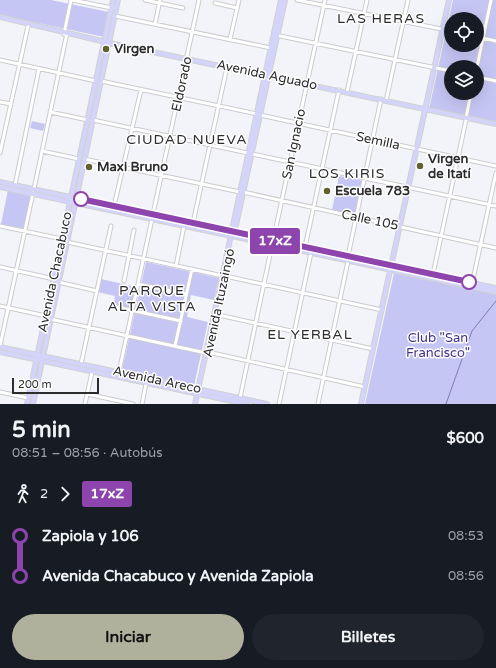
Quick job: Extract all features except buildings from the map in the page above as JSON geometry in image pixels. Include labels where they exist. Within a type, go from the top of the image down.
[{"type":"main road","name":"Avenida Chacabuco","points":[[33,404],[76,200],[96,81],[113,0]]},
{"type":"main road","name":"Avenida Chacabuco","points":[[27,404],[79,159],[101,81],[118,0]]},
{"type":"main road","name":"Avenida Ituzaingó","points":[[195,404],[259,114],[281,0]]},
{"type":"main road","name":"Avenida Ituzaingó","points":[[267,75],[271,48],[285,0]]},
{"type":"main road","points":[[361,404],[448,0]]},
{"type":"main road","name":"Avenida Aguado","points":[[0,19],[66,33]]},
{"type":"main road","name":"Avenida Aguado","points":[[0,19],[105,42],[227,66],[496,125]]},
{"type":"main road","points":[[0,182],[33,191]]},
{"type":"main road","points":[[0,187],[33,191],[152,217],[193,223],[311,253],[348,259],[472,285],[496,288]]},
{"type":"main road","points":[[76,200],[114,206],[184,226],[233,234]]},
{"type":"main road","points":[[273,243],[305,247],[348,259]]},
{"type":"main road","points":[[391,268],[433,274],[496,292]]},
{"type":"main road","name":"Avenida Areco","points":[[0,346],[37,357],[42,362],[239,402],[267,404]]},
{"type":"main road","name":"Avenida Areco","points":[[0,352],[37,357],[43,356],[119,372],[199,390],[246,404]]},
{"type":"street","points":[[0,346],[42,151],[72,0],[84,1],[112,8]]},
{"type":"street","points":[[145,0],[183,8]]},
{"type":"street","name":"Eldorado","points":[[119,372],[199,0]]},
{"type":"street","points":[[230,40],[239,0]]},
{"type":"street","points":[[296,0],[403,23],[442,29]]},
{"type":"street","name":"San Ignacio","points":[[239,402],[325,0]]},
{"type":"street","points":[[347,92],[367,0]]},
{"type":"street","points":[[386,101],[408,0]]},
{"type":"street","points":[[484,33],[491,0],[496,1]]},
{"type":"street","points":[[155,24],[160,2]]},
{"type":"street","points":[[215,3],[237,8]]},
{"type":"street","points":[[115,16],[271,48]]},
{"type":"street","points":[[0,153],[1,142],[28,26]]},
{"type":"street","points":[[275,35],[395,61],[444,70]]},
{"type":"street","points":[[484,38],[496,41]]},
{"type":"street","points":[[0,60],[96,81]]},
{"type":"street","points":[[193,223],[227,66]]},
{"type":"street","points":[[15,185],[39,69]]},
{"type":"street","points":[[484,78],[496,81]]},
{"type":"street","name":"Semilla","points":[[101,81],[496,166]]},
{"type":"street","points":[[114,206],[141,90]]},
{"type":"street","points":[[305,247],[339,90]]},
{"type":"street","points":[[318,404],[381,99]]},
{"type":"street","points":[[433,274],[470,100]]},
{"type":"street","points":[[0,102],[11,104]]},
{"type":"street","points":[[50,112],[496,206]]},
{"type":"street","points":[[42,151],[79,159]]},
{"type":"street","name":"Calle 105","points":[[84,159],[400,226],[496,248]]},
{"type":"street","points":[[472,285],[496,173]]},
{"type":"street","points":[[0,226],[62,239]]},
{"type":"street","points":[[81,364],[111,226]]},
{"type":"street","points":[[176,266],[184,226]]},
{"type":"street","points":[[124,281],[134,230]]},
{"type":"street","points":[[67,242],[224,276],[264,283],[382,310]]},
{"type":"street","points":[[279,404],[311,253]]},
{"type":"street","points":[[0,267],[54,278]]},
{"type":"street","points":[[175,346],[192,269]]},
{"type":"street","points":[[58,282],[97,291]]},
{"type":"street","points":[[138,284],[186,294]]},
{"type":"street","points":[[0,306],[46,316]]},
{"type":"street","points":[[116,307],[181,321]]},
{"type":"street","points":[[215,314],[373,349]]},
{"type":"street","points":[[50,319],[365,387]]},
{"type":"street","points":[[85,404],[92,372]]},
{"type":"street","points":[[142,404],[146,384]]},
{"type":"street","points":[[0,392],[28,398]]},
{"type":"street","points":[[87,394],[133,404]]},
{"type":"green space","points":[[0,0],[51,0],[109,12],[104,37],[0,15]]},
{"type":"green space","points":[[453,0],[496,0],[496,124],[429,109],[444,41],[444,52],[484,52],[484,12],[450,12]]},
{"type":"green space","points":[[32,121],[45,124],[43,131],[30,128]]},
{"type":"green space","points":[[339,176],[363,180],[355,214],[332,210]]},
{"type":"green space","points":[[8,190],[31,195],[24,229],[1,224]]},
{"type":"green space","points":[[81,202],[227,232],[227,234]]},
{"type":"green space","points":[[146,262],[219,278],[214,300],[191,295],[187,317],[208,322],[194,386],[122,370]]},
{"type":"green space","name":"Club \"San Francisco\"","points":[[394,273],[496,294],[496,404],[365,404]]},
{"type":"green space","points":[[101,279],[136,287],[131,309],[114,305],[115,296],[98,292]]},
{"type":"green space","points":[[37,366],[39,366],[31,404],[29,404]]},
{"type":"waterway","points":[[446,404],[472,331],[496,301]]},
{"type":"bus line","name":"17xZ","points":[[81,199],[469,282]]},
{"type":"place","name":"Virgen","points":[[106,49]]},
{"type":"place","name":"Virgen de Itatí","points":[[420,166]]},
{"type":"place","name":"Maxi Bruno","points":[[89,167]]},
{"type":"place","name":"Escuela 783","points":[[327,191]]},
{"type":"district","name":"LAS HERAS","points":[[381,18]]},
{"type":"district","name":"CIUDAD NUEVA","points":[[187,139]]},
{"type":"district","name":"LOS KIRIS","points":[[347,173]]},
{"type":"district","name":"PARQUE ALTA VISTA","points":[[152,298]]},
{"type":"district","name":"EL YERBAL","points":[[310,334]]}]
